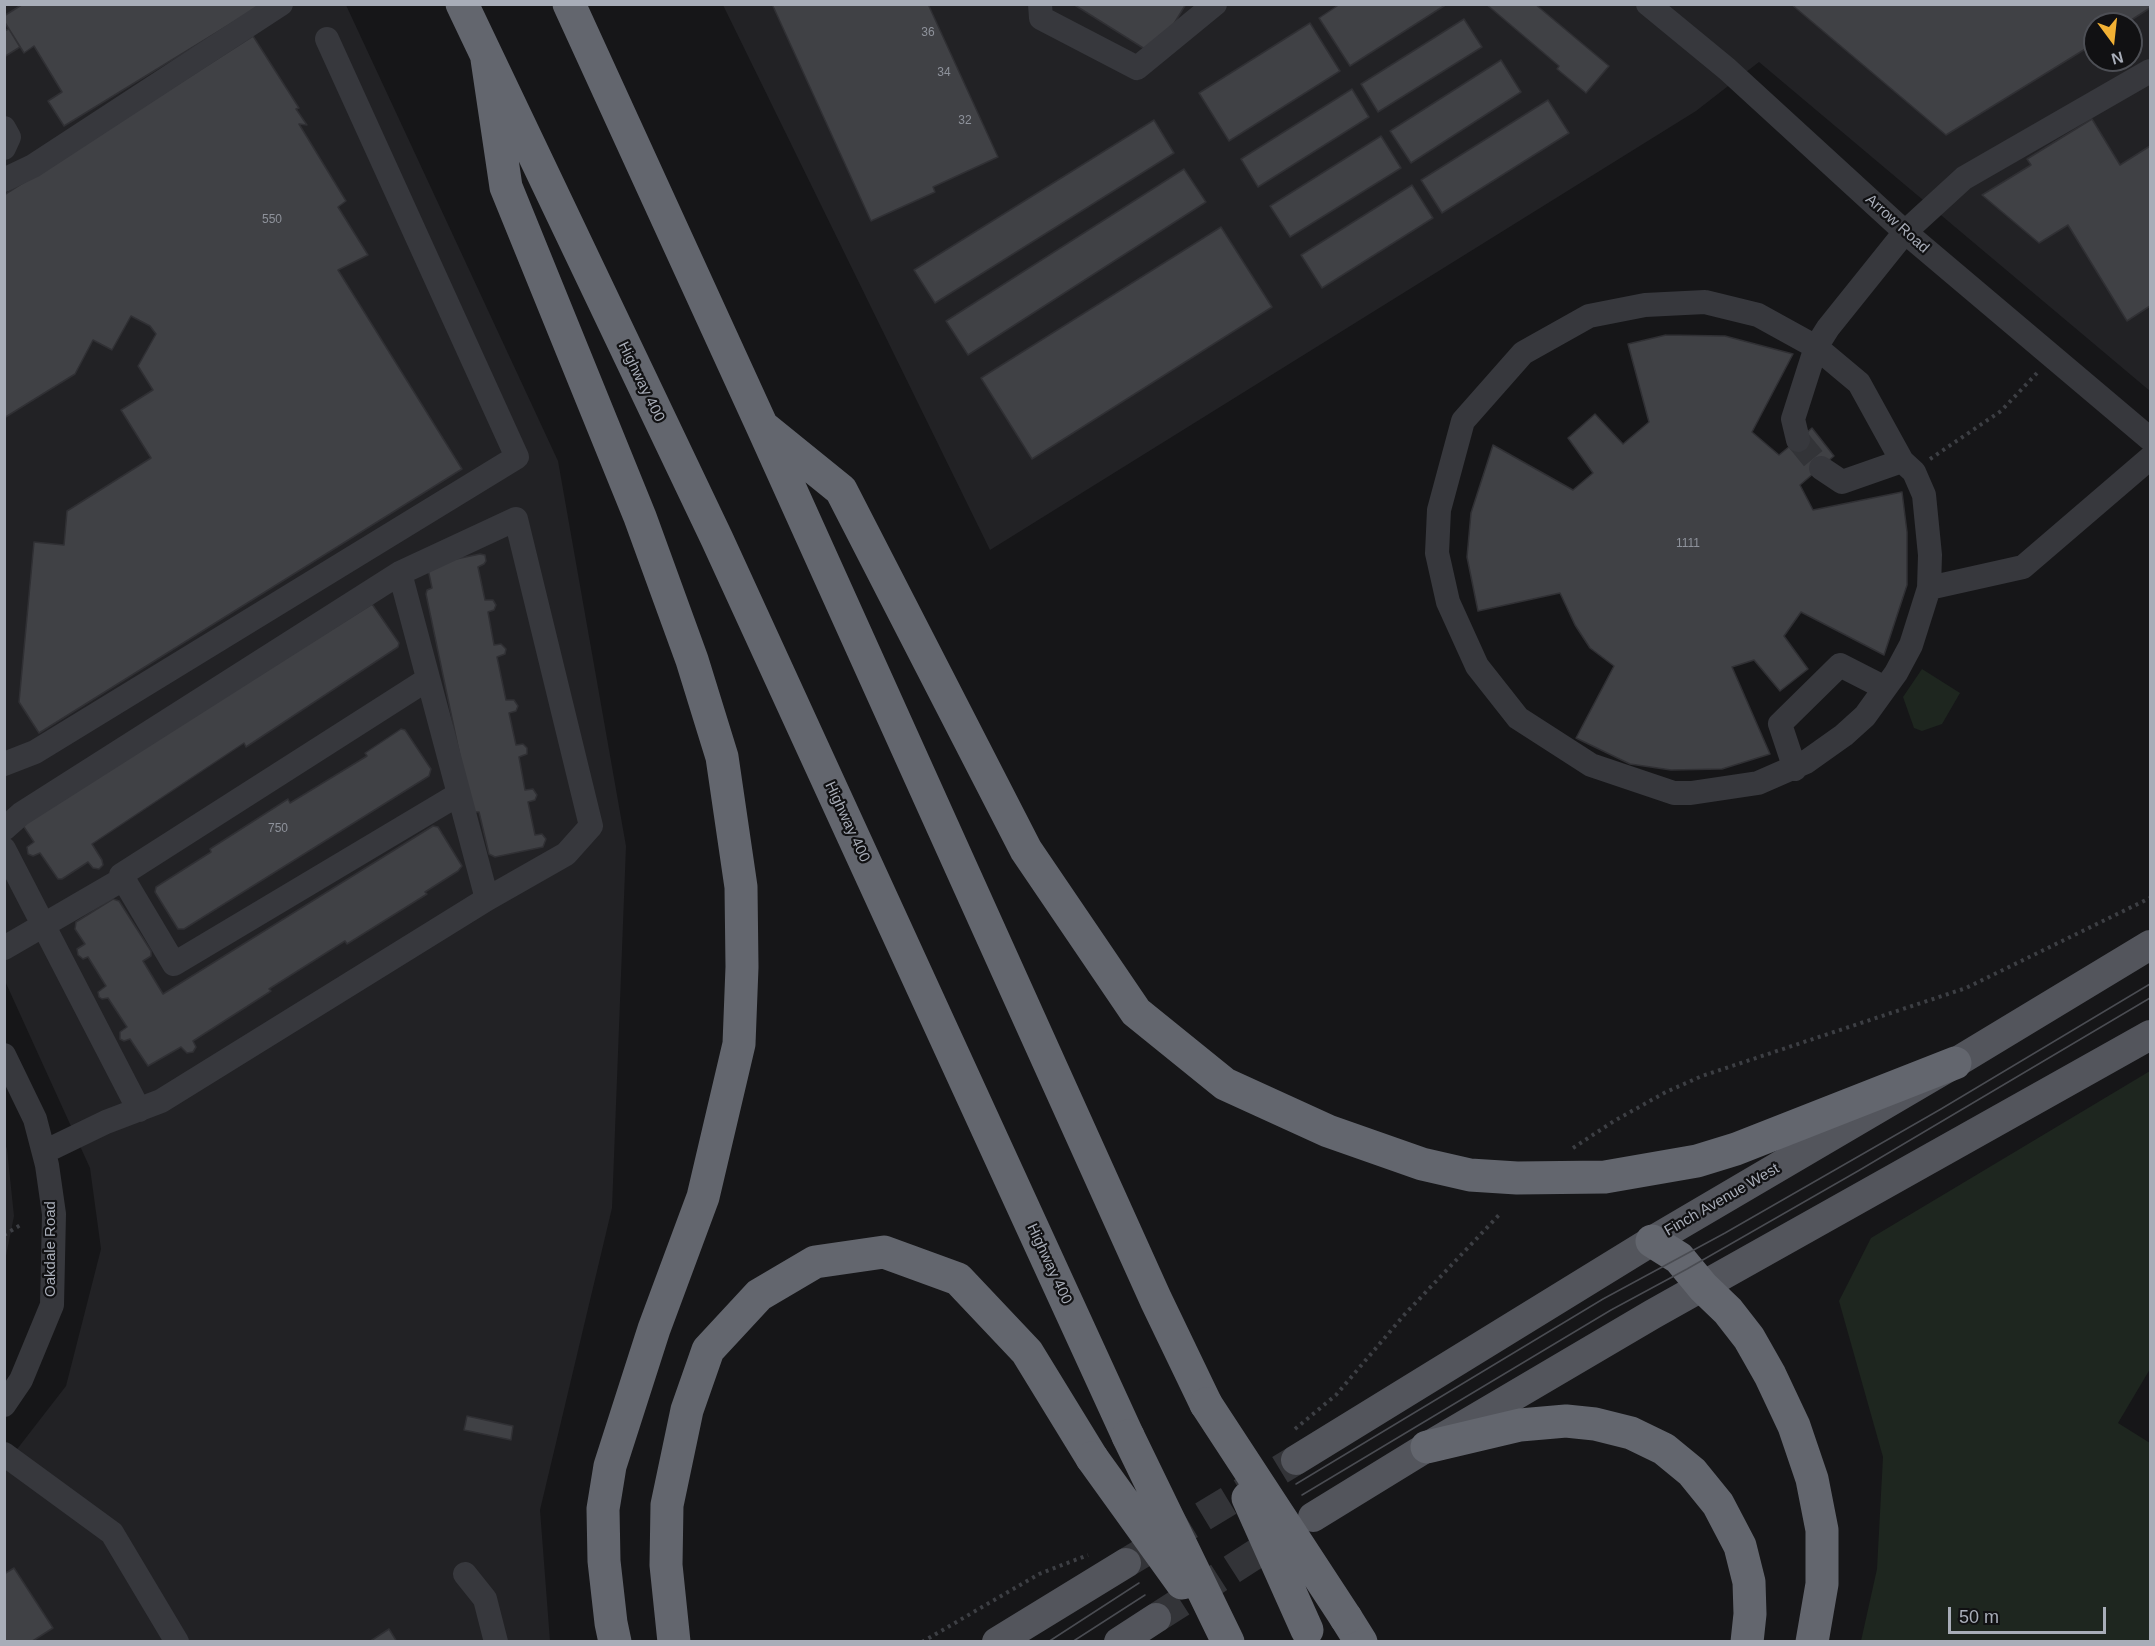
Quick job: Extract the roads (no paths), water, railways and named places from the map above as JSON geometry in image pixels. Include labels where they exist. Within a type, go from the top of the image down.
[{"type":"highway","name":"Highway 400","points":[[462,4],[717,539],[1128,1436],[1226,1641]]},
{"type":"highway","points":[[569,4],[1310,1636]]},
{"type":"highway","points":[[487,58],[506,187],[640,517],[692,660],[722,757],[741,887],[742,967],[739,1044],[702,1197],[654,1329],[610,1466],[603,1509],[604,1561],[610,1623],[615,1641]]},
{"type":"highway","points":[[762,426],[841,490],[1026,850],[1136,1012],[1225,1084],[1328,1131],[1422,1164],[1470,1175],[1517,1179],[1605,1177],[1697,1161],[1736,1149],[1955,1063]]},
{"type":"highway","points":[[1652,1241],[1679,1258],[1703,1287],[1728,1311],[1749,1338],[1770,1375],[1794,1426],[1812,1479],[1822,1530],[1822,1584],[1812,1641]]},
{"type":"highway","points":[[674,1641],[666,1565],[667,1505],[687,1410],[708,1350],[759,1295],[815,1262],[884,1252],[958,1279],[1027,1352],[1092,1458],[1226,1641]]},
{"type":"highway","points":[[1206,1404],[1353,1630]]},
{"type":"highway","points":[[1427,1447],[1520,1425],[1566,1421],[1595,1424],[1631,1433],[1664,1449],[1692,1472],[1718,1504],[1740,1546],[1749,1582],[1750,1614],[1747,1641]]},
{"type":"main road","name":"Finch Avenue West","points":[[1296,1460],[1652,1241],[2151,945]]},
{"type":"main road","points":[[1313,1517],[1653,1314],[2151,1035]]},
{"type":"main road","points":[[997,1641],[1126,1563]]},
{"type":"main road","points":[[1119,1641],[1156,1618]]},
{"type":"street","points":[[4,180],[33,166],[280,4]]},
{"type":"street","points":[[1040,4],[1041,18],[1137,68],[1215,4]]},
{"type":"street","name":"Arrow Road","points":[[1648,4],[1727,69],[1905,232],[2151,438]]},
{"type":"street","points":[[4,764],[36,752],[517,457],[327,39]]},
{"type":"street","points":[[1798,440],[1793,419],[1816,347],[1828,328],[1905,232],[1964,178],[2151,71]]},
{"type":"street","points":[[4,128],[9,137],[4,148]]},
{"type":"street","points":[[1705,302],[1758,315],[1816,347],[1859,383],[1908,466],[1924,495],[1930,555],[1929,588],[1911,645],[1896,673],[1865,717],[1806,762],[1758,783],[1691,794],[1674,793],[1591,765],[1518,718],[1477,666],[1448,602],[1437,553],[1439,510],[1463,421],[1523,353],[1589,316],[1645,305],[1705,302]]},
{"type":"street","points":[[1929,588],[2023,567],[2151,458]]},
{"type":"street","points":[[1821,468],[1842,482],[1908,466]]},
{"type":"street","points":[[4,829],[21,814],[400,573],[516,519],[591,826],[566,854],[487,899],[161,1101],[106,1122],[44,1152]]},
{"type":"street","points":[[400,573],[487,899]]},
{"type":"street","points":[[1794,769],[1780,724],[1840,665],[1885,688]]},
{"type":"street","points":[[428,679],[121,875],[174,964],[459,794]]},
{"type":"street","points":[[4,849],[139,1110]]},
{"type":"street","points":[[4,948],[123,879]]},
{"type":"street","name":"Oakdale Road","points":[[4,1055],[35,1119],[44,1152],[54,1214],[51,1305],[21,1380],[4,1405]]},
{"type":"street","points":[[4,1455],[112,1533],[177,1641]]},
{"type":"street","points":[[465,1574],[484,1599],[496,1641]]},
{"type":"tunnel","points":[[1798,440],[1821,468]]},
{"type":"tunnel","points":[[1126,1563],[1296,1460]]},
{"type":"tunnel","points":[[1156,1618],[1290,1532]]},
{"type":"tram line","points":[[1296,1484],[1603,1299],[1725,1233],[1941,1109],[2150,984]]},
{"type":"tram line","points":[[1302,1495],[1611,1310],[1858,1171],[2150,998]]},
{"type":"tram line","points":[[1048,1642],[1139,1583]]},
{"type":"tram line","points":[[1072,1642],[1145,1595]]}]
